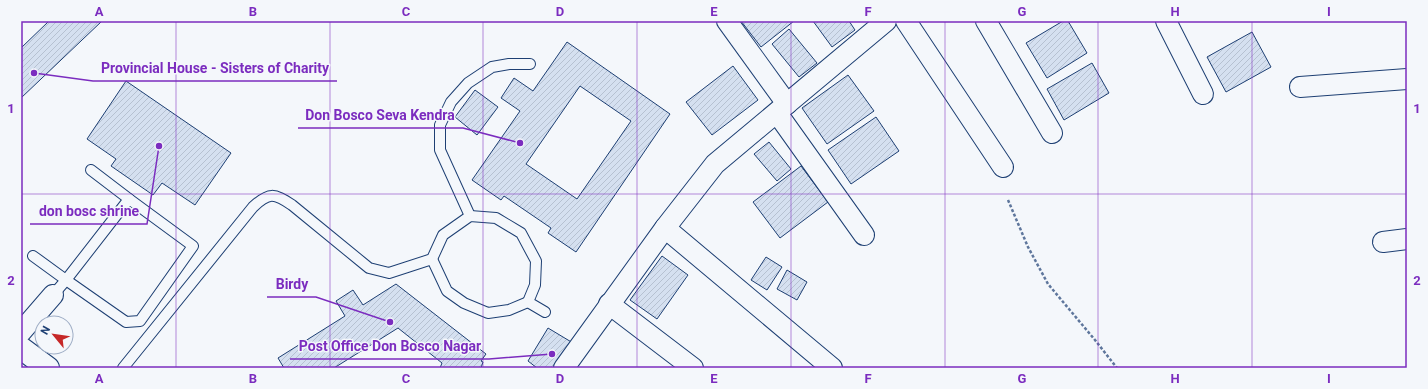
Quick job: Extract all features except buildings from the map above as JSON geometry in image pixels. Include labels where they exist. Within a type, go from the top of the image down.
[{"type":"main road","points":[[21,348],[48,368]]},
{"type":"street","points":[[727,21],[864,235]]},
{"type":"street","points":[[564,368],[665,228],[715,164],[886,21]]},
{"type":"street","points":[[906,21],[1003,167]]},
{"type":"street","points":[[986,21],[1052,133]]},
{"type":"street","points":[[1166,21],[1202,94]]},
{"type":"street","points":[[1300,88],[1407,79]]},
{"type":"street","points":[[665,228],[832,368]]},
{"type":"street","points":[[1383,242],[1407,239]]},
{"type":"street","points":[[21,332],[53,295]]},
{"type":"street","points":[[609,304],[693,368]]},
{"type":"lane","points":[[470,216],[440,150],[440,125],[451,102],[468,83],[492,67],[509,64],[530,64]]},
{"type":"lane","points":[[33,256],[126,322],[140,321],[193,246],[91,170]]},
{"type":"lane","points":[[123,368],[253,207],[262,198],[272,196],[282,198],[292,204],[369,268],[389,273],[432,259],[443,235],[470,216],[496,218],[521,233],[536,262],[535,285],[528,302],[509,310],[488,312],[464,303],[447,291],[432,259]]},
{"type":"lane","points":[[53,295],[129,199]]},
{"type":"lane","points":[[528,302],[545,312]]},
{"type":"path","points":[[1008,200],[1028,247],[1048,284],[1117,368]]},
{"type":"place","name":"Provincial House - Sisters of Charity","points":[[34,73]]},
{"type":"place","name":"Don Bosco Seva Kendra","points":[[520,143]]},
{"type":"place","name":"don bosc shrine","points":[[159,146]]},
{"type":"place","name":"Birdy","points":[[390,322]]},
{"type":"place","name":"Post Office Don Bosco Nagar","points":[[552,354]]}]
